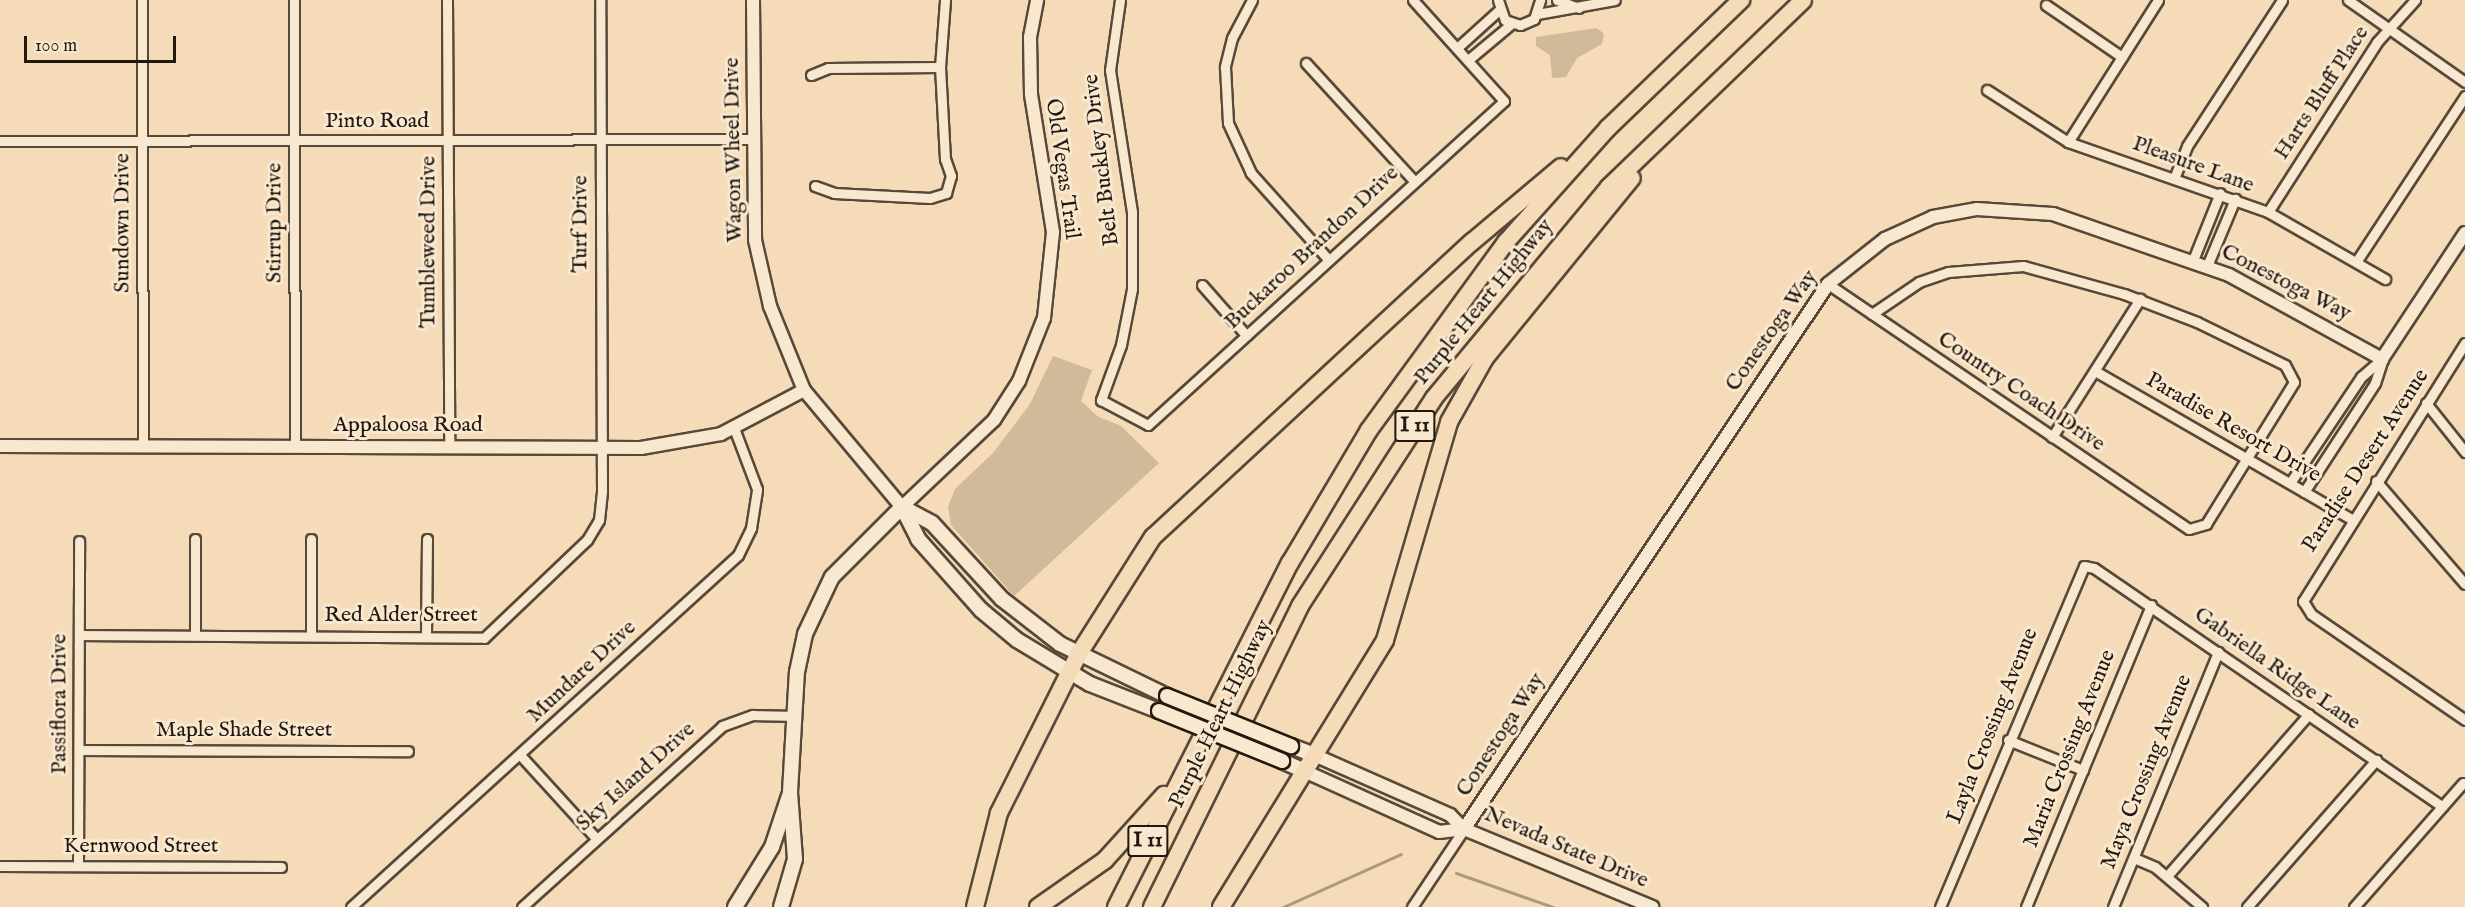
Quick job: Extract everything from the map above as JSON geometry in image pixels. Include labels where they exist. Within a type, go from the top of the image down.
[{"type":"highway","name":"Purple Heart Highway","points":[[1116,907],[1290,562],[1369,430],[1506,242],[1608,128],[1741,0]]},
{"type":"highway","name":"Purple Heart Highway","points":[[1153,907],[1300,606],[1434,398],[1609,187],[1745,53],[1803,0]]},
{"type":"highway","points":[[1221,907],[1302,770],[1385,640],[1449,422],[1485,358],[1546,277],[1745,53]]},
{"type":"highway","points":[[975,906],[999,813],[1078,655],[1135,561],[1174,516],[1472,242],[1608,128]]},
{"type":"highway","points":[[1038,907],[1105,860],[1181,776]]},
{"type":"main road","name":"Wagon Wheel Drive","points":[[902,507],[932,523],[973,569],[1022,617],[1078,655],[1167,696],[1312,754]]},
{"type":"main road","name":"Wagon Wheel Drive","points":[[902,507],[918,539],[958,583],[1017,640],[1069,673],[1302,770]]},
{"type":"main road","points":[[781,907],[795,859],[790,792],[794,716],[802,645],[820,597],[851,555],[902,507]]},
{"type":"main road","points":[[735,907],[772,847],[790,792]]},
{"type":"street","name":"Sundown Drive","points":[[142,0],[143,446]]},
{"type":"street","name":"Stirrup Drive","points":[[294,0],[295,447]]},
{"type":"street","name":"Tumbleweed Drive","points":[[447,0],[449,447]]},
{"type":"street","name":"Turf Drive","points":[[600,0],[602,448]]},
{"type":"street","name":"Wagon Wheel Drive","points":[[753,0],[753,139],[758,256],[776,327],[804,390],[902,507]]},
{"type":"street","points":[[814,186],[834,193],[930,198],[946,193],[951,177],[945,159],[940,67],[945,0]]},
{"type":"street","name":"Old Vegas Trail","points":[[902,507],[994,420],[1019,381],[1044,318],[1053,232],[1031,93],[1030,37],[1037,0]]},
{"type":"street","name":"Belt Buckley Drive","points":[[1120,0],[1110,70],[1132,212],[1133,271],[1121,345],[1101,400],[1148,425]]},
{"type":"street","points":[[1252,0],[1237,24],[1225,67],[1228,123],[1251,173],[1328,260]]},
{"type":"street","points":[[1413,0],[1468,60],[1511,24],[1525,24],[1537,14],[1616,0]]},
{"type":"street","points":[[1537,14],[1540,0]]},
{"type":"street","points":[[1557,0],[1579,8]]},
{"type":"street","points":[[2068,142],[2158,0]]},
{"type":"street","points":[[2175,176],[2187,146],[2282,0]]},
{"type":"street","points":[[2348,0],[2385,30],[2465,82]]},
{"type":"street","name":"Harts Bluff Place","points":[[2268,212],[2385,30],[2415,0]]},
{"type":"street","points":[[1457,48],[1498,5],[1511,24]]},
{"type":"street","points":[[2046,6],[2122,57]]},
{"type":"street","name":"Buckaroo Brandon Drive","points":[[1148,425],[1504,101],[1468,60]]},
{"type":"street","points":[[1306,63],[1414,181]]},
{"type":"street","points":[[810,75],[828,68],[940,67]]},
{"type":"street","name":"Pleasure Lane","points":[[1987,90],[2068,142],[2175,176],[2268,212],[2358,259],[2385,279]]},
{"type":"street","points":[[2358,259],[2465,96]]},
{"type":"street","name":"Pinto Road","points":[[0,141],[601,142],[753,139]]},
{"type":"street","points":[[2193,260],[2220,193]]},
{"type":"street","points":[[2207,266],[2235,199]]},
{"type":"street","name":"Conestoga Way","points":[[1412,907],[1828,284],[1885,239],[1934,217],[1977,208],[2053,214],[2207,266],[2278,298],[2382,359]]},
{"type":"street","points":[[2290,483],[2361,377],[2382,359],[2465,233]]},
{"type":"street","points":[[1872,314],[1928,278],[1993,264],[2056,274],[2140,299],[2240,342],[2285,365],[2294,376],[2292,388],[2247,458]]},
{"type":"street","name":"Country Coach Drive","points":[[1828,284],[2052,437],[2194,530],[2205,524],[2247,458]]},
{"type":"street","points":[[1202,285],[1246,335]]},
{"type":"street","points":[[2052,437],[2140,299]]},
{"type":"street","name":"Paradise Desert Avenue","points":[[2465,343],[2351,519],[2303,602],[2311,614],[2465,720]]},
{"type":"street","points":[[2304,492],[2375,383],[2382,359]]},
{"type":"street","name":"Paradise Resort Drive","points":[[2095,371],[2351,519]]},
{"type":"street","name":"Appaloosa Road","points":[[0,446],[602,448],[690,443],[734,428],[804,390]]},
{"type":"street","points":[[2426,403],[2465,452]]},
{"type":"street","name":"Mundare Drive","points":[[351,907],[521,756],[738,555],[751,528],[757,489],[734,428]]},
{"type":"street","name":"Red Alder Street","points":[[80,635],[426,635],[484,638],[587,540],[601,510],[602,448]]},
{"type":"street","points":[[2376,481],[2465,584]]},
{"type":"street","points":[[195,539],[195,634]]},
{"type":"street","points":[[311,539],[311,635]]},
{"type":"street","points":[[426,635],[427,539]]},
{"type":"street","name":"Passiflora Drive","points":[[78,866],[79,541]]},
{"type":"street","name":"Gabriella Ridge Lane","points":[[2089,566],[2151,605],[2442,806]]},
{"type":"street","name":"Layla Crossing Avenue","points":[[1940,907],[2076,575],[2089,566]]},
{"type":"street","name":"Maria Crossing Avenue","points":[[2026,907],[2151,605]]},
{"type":"street","name":"Maya Crossing Avenue","points":[[2113,907],[2218,652]]},
{"type":"street","points":[[2167,876],[2309,714]]},
{"type":"street","name":"Sky Island Drive","points":[[522,907],[722,726],[753,715],[794,716]]},
{"type":"street","points":[[2008,740],[2083,770]]},
{"type":"street","name":"Maple Shade Street","points":[[80,750],[408,751]]},
{"type":"street","name":"Nevada State Drive","points":[[1312,754],[1450,815],[1464,829],[1652,907]]},
{"type":"street","points":[[521,756],[596,838]]},
{"type":"street","points":[[2247,907],[2376,760]]},
{"type":"street","name":"Nevada State Drive","points":[[1302,770],[1439,832],[1464,829]]},
{"type":"street","points":[[2354,907],[2463,783]]},
{"type":"street","points":[[2134,858],[2167,876],[2202,907]]},
{"type":"street","name":"Kernwood Street","points":[[0,866],[281,867]]},
{"type":"shaded area","points":[[1597,28],[1604,34],[1602,44],[1577,58],[1566,77],[1552,78],[1550,55],[1536,46],[1536,37]]},
{"type":"shaded area","points":[[1053,356],[1092,370],[1081,401],[1097,416],[1121,426],[1159,463],[1014,596],[951,525],[948,507],[955,489],[993,453],[1030,404]]},
{"type":"waterway","points":[[1283,907],[1401,854]]},
{"type":"waterway","points":[[1456,873],[1553,907]]}]
